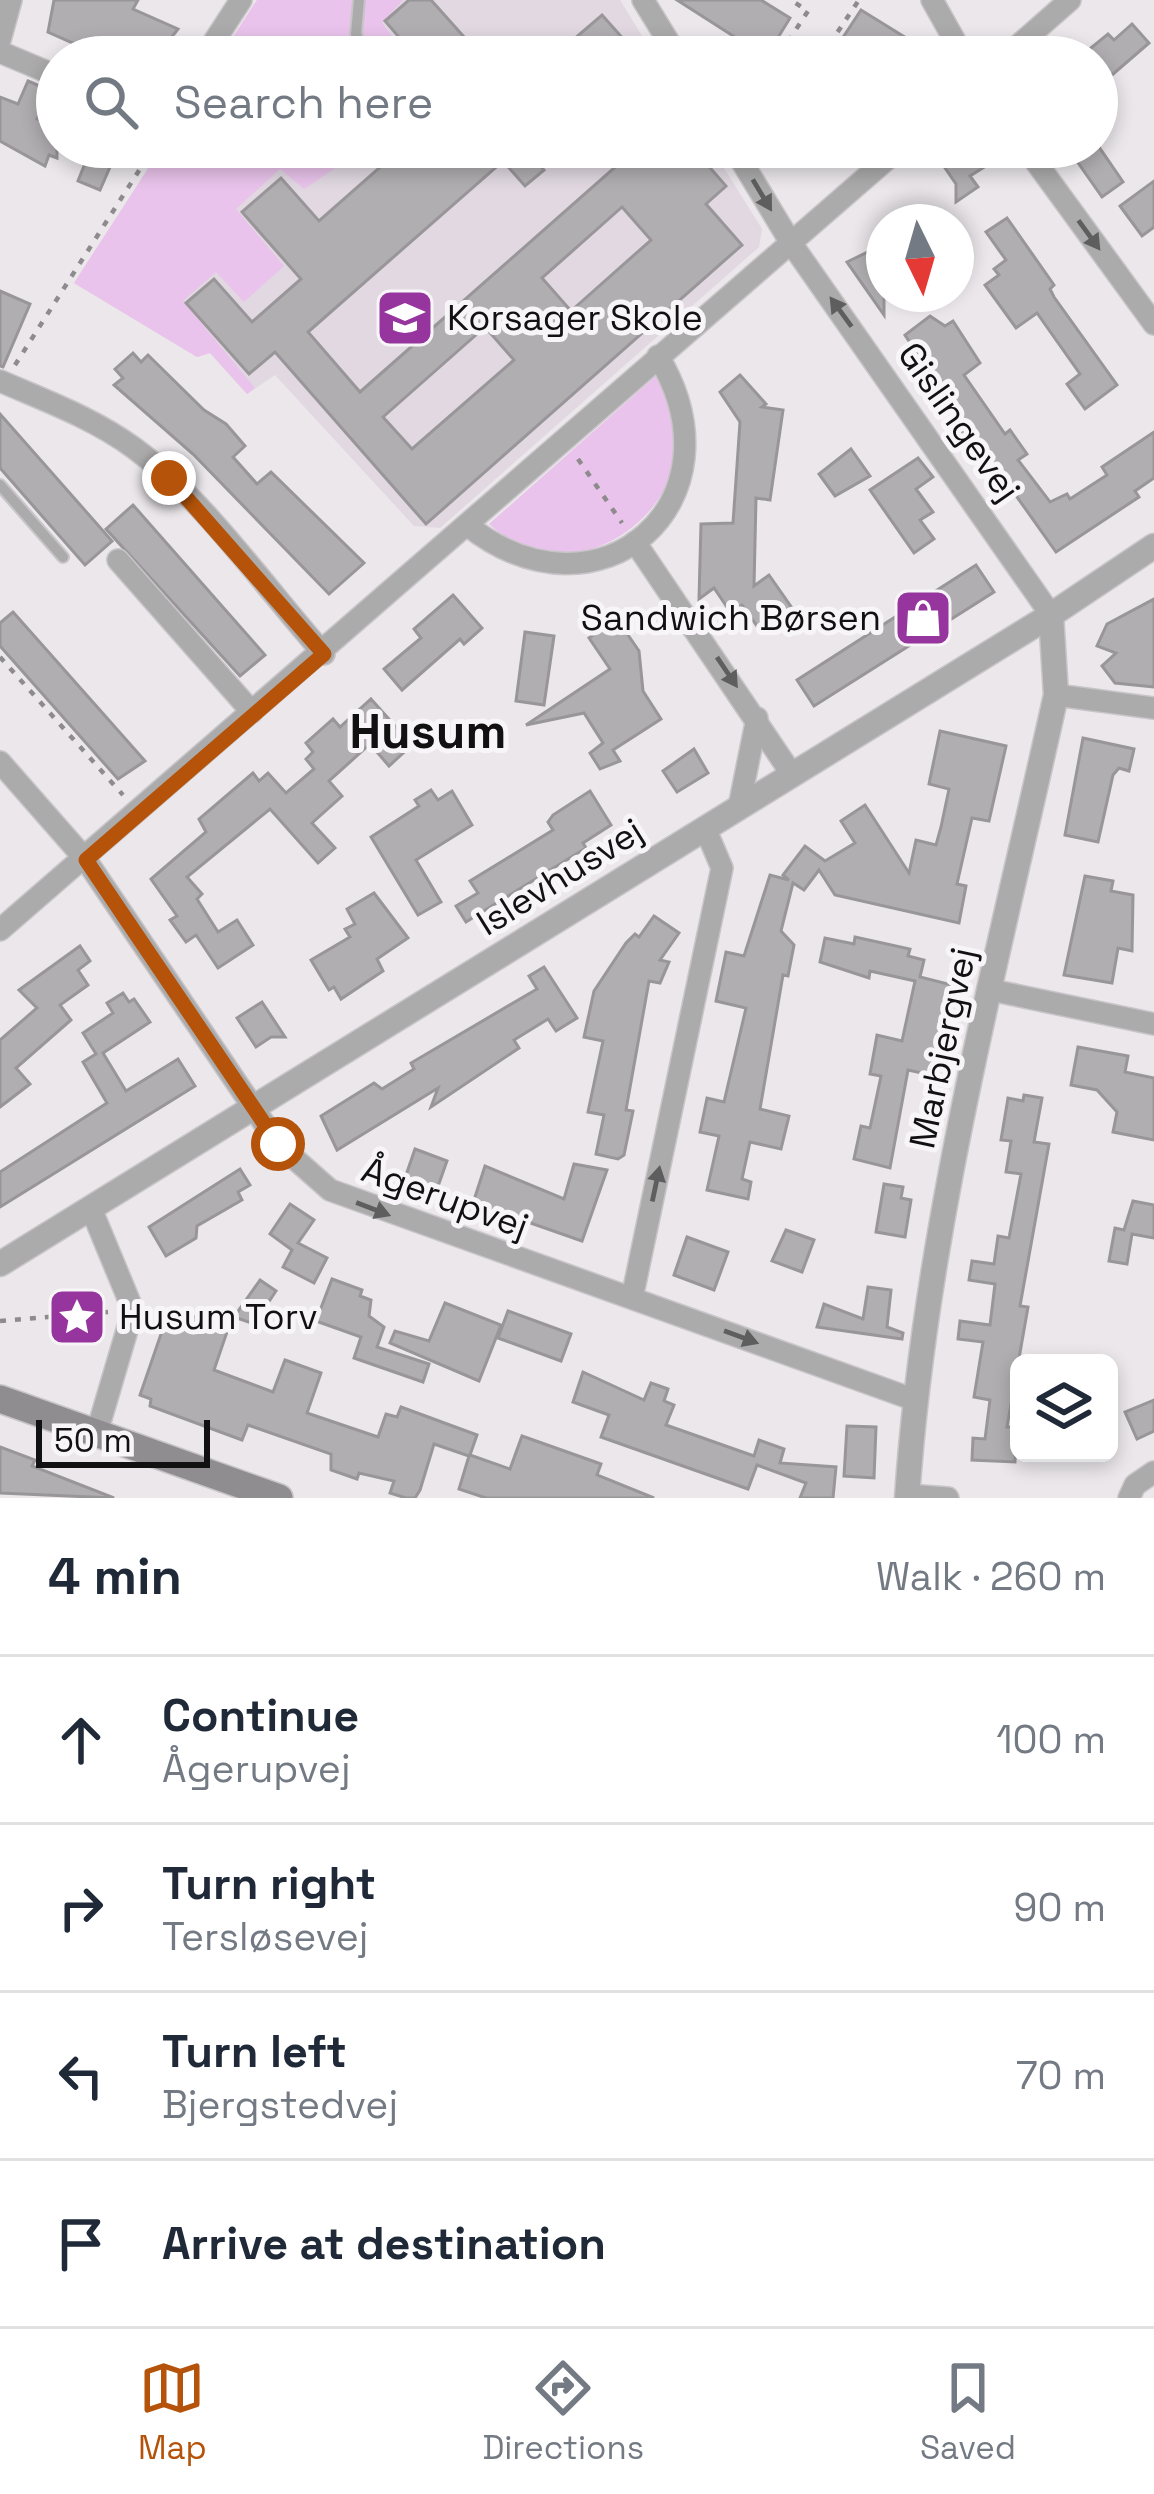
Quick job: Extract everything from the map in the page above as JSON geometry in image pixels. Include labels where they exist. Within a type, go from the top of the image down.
[{"type":"main road","points":[[0,1400],[279,1498]]},
{"type":"street","points":[[0,40],[11,0]]},
{"type":"street","points":[[218,36],[241,0]]},
{"type":"street","points":[[643,0],[665,36]]},
{"type":"street","points":[[932,0],[952,36]]},
{"type":"street","points":[[1028,36],[1070,0]]},
{"type":"street","points":[[0,52],[36,67]]},
{"type":"street","name":"Gislingevej","points":[[746,168],[791,243],[1051,615]]},
{"type":"street","points":[[0,900],[8,924],[324,654],[877,168]]},
{"type":"street","points":[[1040,168],[1154,324]]},
{"type":"street","points":[[467,525],[496,548],[548,563],[602,559],[635,542],[665,512],[683,475],[688,433],[680,392],[658,356]]},
{"type":"street","points":[[1,385],[94,423],[135,449],[169,478],[324,654]]},
{"type":"street","points":[[635,542],[791,773]]},
{"type":"street","name":"Islevhusvej","points":[[0,1264],[1051,615],[1154,546]]},
{"type":"street","points":[[118,560],[252,712]]},
{"type":"street","name":"Marbjergvej","points":[[907,1497],[915,1400],[991,990],[1056,695],[1051,615]]},
{"type":"street","points":[[1056,695],[1154,708]]},
{"type":"street","points":[[739,807],[757,718]]},
{"type":"street","name":"Ågerupvej","points":[[0,761],[86,860],[278,1144],[330,1190],[915,1400]]},
{"type":"street","points":[[632,1298],[722,868],[705,828]]},
{"type":"street","points":[[991,990],[1154,1024]]},
{"type":"street","points":[[92,1211],[133,1310],[97,1432]]},
{"type":"street","points":[[1129,1498],[1135,1485],[1154,1472]]},
{"type":"street","points":[[907,1497],[948,1498]]},
{"type":"lane","points":[[357,36],[359,0]]},
{"type":"lane","points":[[0,485],[63,557]]},
{"type":"path","points":[[791,0],[808,11],[793,36]]},
{"type":"path","points":[[834,36],[856,1]]},
{"type":"path","points":[[1,385],[140,168]]},
{"type":"path","points":[[564,439],[635,542]]},
{"type":"path","points":[[0,657],[139,812]]},
{"type":"path","points":[[0,1322],[133,1310]]},
{"type":"shaded area","points":[[257,0],[620,0],[642,36],[234,36]]},
{"type":"shaded area","points":[[257,0],[403,0],[382,23],[392,36],[234,36]]},
{"type":"shaded area","name":"Korsager Skole","points":[[148,168],[724,168],[762,229],[759,247],[440,528],[414,526],[275,375],[247,394],[210,353],[197,357],[74,283]]},
{"type":"shaded area","points":[[148,168],[336,168],[304,189],[280,169],[236,209],[284,266],[244,302],[216,272],[183,301],[255,388],[247,394],[210,353],[197,357],[74,283]]},
{"type":"shaded area","points":[[657,375],[676,415],[677,455],[663,492],[638,522],[605,544],[567,553],[527,548],[489,524]]},
{"type":"building","points":[[54,0],[138,0],[133,9],[178,29],[172,36],[57,36],[48,32]]},
{"type":"building","points":[[409,0],[431,0],[463,36],[398,36],[385,21]]},
{"type":"building","points":[[677,0],[761,0],[790,18],[779,36],[733,36]]},
{"type":"building","points":[[861,10],[903,36],[844,36]]},
{"type":"building","points":[[602,15],[621,36],[578,36]]},
{"type":"building","points":[[1132,24],[1149,43],[1118,70],[1118,36]]},
{"type":"building","points":[[28,81],[36,84],[36,161],[0,141],[0,97],[18,104]]},
{"type":"building","points":[[83,168],[110,168],[100,190],[78,181]]},
{"type":"building","points":[[379,168],[495,168],[308,332],[360,392],[614,168],[710,168],[726,186],[706,204],[742,245],[426,524],[275,352],[249,374],[186,303],[214,279],[252,322],[301,279],[242,212],[281,178],[319,221]],"holes":[[[622,207],[651,240],[571,311],[542,278]],[[485,327],[514,360],[412,449],[383,417]]]},
{"type":"building","points":[[509,168],[542,168],[544,170],[525,186]]},
{"type":"building","points":[[945,168],[983,168],[970,176],[978,187],[956,202],[956,184]]},
{"type":"building","points":[[1082,168],[1113,168],[1123,182],[1102,197]]},
{"type":"building","points":[[1154,181],[1154,227],[1142,236],[1120,206]]},
{"type":"building","points":[[1007,218],[1054,285],[1050,289],[1054,297],[1117,385],[1085,409],[1067,384],[1080,374],[1037,313],[1016,328],[985,285],[999,275],[994,269],[1006,260],[986,232]]},
{"type":"building","points":[[866,253],[866,289],[847,262]]},
{"type":"building","points":[[0,291],[30,304],[3,367],[0,366]]},
{"type":"building","points":[[930,316],[945,326],[953,321],[980,363],[964,375],[1005,434],[1010,430],[1027,454],[1018,460],[1050,502],[1067,494],[1070,499],[1107,475],[1102,467],[1154,432],[1154,478],[1135,491],[1139,497],[1056,552],[983,449],[973,455],[952,425],[960,419],[905,335]]},
{"type":"building","points":[[133,353],[141,362],[148,355],[204,410],[226,424],[245,446],[233,457],[257,484],[271,472],[364,563],[329,594],[193,454],[114,385],[123,378],[115,369]]},
{"type":"building","points":[[740,375],[766,404],[762,407],[783,410],[770,500],[756,498],[754,586],[769,575],[792,608],[767,627],[763,621],[757,626],[742,605],[731,613],[714,588],[699,599],[701,524],[733,523],[740,422],[720,392]]},
{"type":"building","points":[[0,414],[112,541],[85,565],[0,468]]},
{"type":"building","points":[[851,449],[870,476],[835,496],[819,474]]},
{"type":"building","points":[[918,458],[933,477],[916,489],[933,512],[920,520],[934,539],[914,553],[870,490]]},
{"type":"building","points":[[133,505],[265,655],[240,676],[106,529]]},
{"type":"building","points":[[976,565],[994,592],[814,706],[797,680]]},
{"type":"building","points":[[453,595],[482,628],[464,644],[460,639],[402,690],[384,669],[421,638],[414,629]]},
{"type":"building","points":[[1154,599],[1154,687],[1115,683],[1102,666],[1116,653],[1097,646],[1107,624]]},
{"type":"building","points":[[13,612],[145,761],[118,779],[0,646],[0,623]]},
{"type":"building","points":[[617,619],[639,651],[643,691],[661,719],[613,750],[620,761],[600,769],[590,753],[603,743],[584,713],[526,725],[610,669],[589,638]]},
{"type":"building","points":[[525,632],[554,636],[544,705],[516,701]]},
{"type":"building","points":[[371,699],[412,745],[389,766],[370,744],[329,781],[342,796],[312,823],[335,848],[318,863],[270,809],[187,877],[202,894],[197,899],[218,932],[237,920],[253,945],[218,968],[196,935],[186,942],[170,920],[177,916],[151,879],[206,832],[199,819],[253,773],[259,781],[268,773],[286,793],[314,769],[306,759],[313,752],[306,743],[333,719],[340,727]]},
{"type":"building","points":[[940,731],[1006,746],[989,821],[972,818],[957,884],[966,886],[959,923],[835,895],[819,870],[804,890],[793,883],[781,931],[794,945],[788,976],[783,975],[760,1109],[789,1116],[781,1149],[750,1142],[742,1179],[751,1182],[748,1199],[707,1190],[719,1136],[700,1132],[707,1098],[724,1102],[746,1008],[716,1001],[726,952],[744,956],[770,875],[789,880],[783,875],[805,846],[825,861],[855,843],[841,821],[865,805],[909,873],[916,840],[936,845],[941,827],[949,789],[929,784]]},
{"type":"building","points":[[1083,738],[1134,749],[1129,771],[1119,768],[1113,775],[1098,842],[1065,835]]},
{"type":"building","points":[[694,749],[708,773],[677,792],[663,771]]},
{"type":"building","points":[[431,790],[438,800],[452,791],[472,825],[416,860],[441,902],[418,915],[371,837],[419,806],[415,800]]},
{"type":"building","points":[[590,791],[611,825],[583,843],[586,848],[466,922],[456,906],[478,893],[470,881],[553,830],[548,822],[553,815]]},
{"type":"building","points":[[1085,876],[1113,881],[1111,891],[1133,895],[1132,951],[1118,948],[1112,983],[1064,975]]},
{"type":"building","points":[[374,893],[408,938],[377,959],[383,971],[341,999],[334,987],[329,990],[311,960],[350,937],[345,929],[355,924],[347,909]]},
{"type":"building","points":[[654,916],[679,933],[660,960],[669,962],[660,983],[649,981],[626,1110],[633,1111],[624,1155],[618,1159],[596,1154],[604,1115],[588,1112],[603,1041],[584,1037],[594,991],[626,943],[635,934],[639,937]]},
{"type":"building","points":[[855,937],[910,949],[908,956],[924,960],[920,977],[952,985],[931,1075],[908,1070],[890,1168],[854,1159],[861,1126],[870,1128],[881,1076],[870,1074],[877,1035],[902,1041],[915,981],[870,971],[869,978],[820,962],[825,938],[854,944]]},
{"type":"building","points":[[80,946],[90,961],[78,970],[88,985],[60,1005],[71,1020],[16,1068],[30,1084],[0,1107],[0,1040],[37,1008],[19,990]]},
{"type":"building","points":[[544,967],[577,1018],[556,1031],[548,1019],[514,1040],[519,1048],[431,1107],[438,1088],[337,1150],[321,1116],[374,1083],[382,1089],[414,1069],[411,1063],[537,989],[529,976]]},
{"type":"building","points":[[123,993],[129,1002],[134,999],[150,1022],[103,1053],[126,1091],[178,1059],[195,1086],[0,1207],[0,1172],[107,1103],[83,1062],[96,1054],[83,1033],[113,1013],[107,1003]]},
{"type":"building","points":[[262,1002],[285,1037],[271,1037],[256,1047],[237,1018]]},
{"type":"building","points":[[1078,1047],[1128,1056],[1125,1072],[1154,1078],[1154,1140],[1113,1132],[1117,1112],[1097,1090],[1071,1085]]},
{"type":"building","points":[[1024,1095],[1042,1098],[1034,1142],[1049,1144],[1020,1306],[1028,1307],[1020,1354],[1010,1354],[1010,1462],[972,1460],[973,1438],[985,1439],[990,1400],[974,1397],[983,1342],[958,1339],[960,1321],[990,1325],[995,1284],[969,1280],[972,1261],[994,1264],[998,1236],[1009,1238],[1021,1174],[1006,1172],[1011,1141],[1001,1140],[1008,1098],[1023,1101]]},
{"type":"building","points":[[415,1149],[447,1161],[437,1189],[405,1178]]},
{"type":"building","points":[[574,1164],[607,1170],[582,1241],[473,1203],[485,1166],[564,1199]]},
{"type":"building","points":[[240,1169],[250,1185],[238,1192],[242,1200],[197,1226],[196,1238],[166,1256],[149,1227]]},
{"type":"building","points":[[884,1184],[903,1187],[901,1198],[911,1200],[905,1237],[876,1232]]},
{"type":"building","points":[[1133,1201],[1154,1205],[1154,1238],[1132,1234],[1127,1264],[1109,1261],[1115,1228],[1124,1230]]},
{"type":"building","points":[[290,1204],[314,1220],[298,1243],[327,1258],[314,1283],[283,1267],[292,1250],[270,1234]]},
{"type":"building","points":[[786,1230],[814,1240],[802,1272],[772,1261]]},
{"type":"building","points":[[687,1237],[728,1252],[714,1290],[674,1275]]},
{"type":"building","points":[[332,1279],[362,1290],[360,1296],[371,1300],[369,1316],[384,1327],[377,1347],[429,1364],[423,1382],[354,1358],[361,1337],[316,1321]]},
{"type":"building","points":[[260,1280],[276,1291],[254,1324],[234,1317]]},
{"type":"building","points":[[868,1287],[891,1290],[887,1327],[903,1333],[902,1339],[817,1327],[824,1304],[863,1319]]},
{"type":"building","points":[[445,1303],[501,1325],[479,1381],[390,1343],[395,1331],[429,1341]]},
{"type":"building","points":[[170,1308],[228,1329],[214,1370],[273,1392],[285,1360],[321,1373],[307,1413],[378,1437],[386,1414],[397,1417],[401,1407],[477,1435],[470,1455],[510,1469],[522,1436],[601,1464],[597,1475],[654,1498],[486,1498],[459,1489],[469,1456],[434,1444],[420,1490],[415,1498],[406,1498],[390,1493],[394,1481],[359,1473],[357,1479],[331,1470],[331,1454],[248,1425],[242,1440],[150,1406],[151,1399],[140,1395]]},
{"type":"building","points":[[508,1311],[571,1334],[561,1361],[498,1338]]},
{"type":"building","points":[[583,1372],[644,1400],[651,1383],[668,1389],[664,1401],[674,1405],[666,1425],[754,1456],[759,1440],[784,1449],[780,1463],[836,1467],[833,1498],[800,1498],[806,1483],[757,1465],[748,1489],[601,1437],[609,1415],[573,1402]]},
{"type":"building","points":[[1154,1400],[1154,1431],[1137,1439],[1125,1412]]},
{"type":"building","points":[[847,1426],[876,1427],[874,1478],[844,1476]]},
{"type":"building","points":[[0,1447],[35,1460],[32,1466],[114,1498],[0,1493]]},
{"type":"place","name":"Korsager Skole","points":[[405,318]]},
{"type":"place","name":"Sandwich Børsen","points":[[923,618]]},
{"type":"place","name":"Husum Torv","points":[[77,1317]]},
{"type":"district","name":"Husum","points":[[428,731]]},
{"type":"route","points":[[169,478],[324,654],[86,860],[278,1144]]}]
